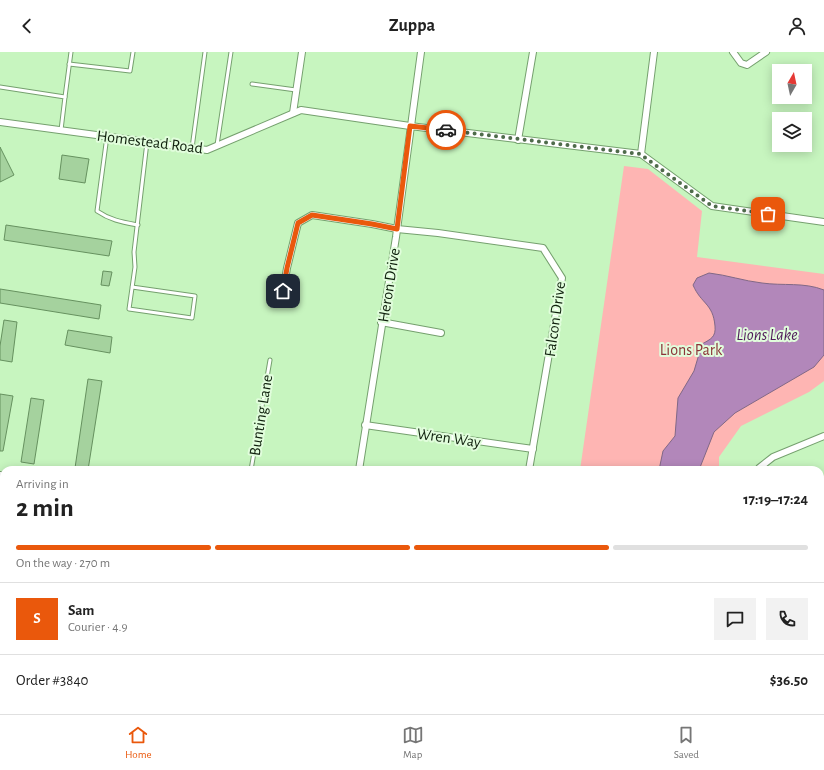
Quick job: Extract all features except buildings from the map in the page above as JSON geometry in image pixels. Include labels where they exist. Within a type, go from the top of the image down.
[{"type":"street","points":[[293,113],[302,52]]},
{"type":"street","name":"Heron Drive","points":[[359,466],[397,229],[421,52]]},
{"type":"street","points":[[518,140],[533,52]]},
{"type":"street","points":[[640,154],[654,52]]},
{"type":"street","points":[[733,52],[741,63],[747,65],[766,52]]},
{"type":"street","name":"Homestead Road","points":[[0,122],[207,150],[301,110],[410,126],[640,154],[712,206],[824,222]]},
{"type":"street","points":[[282,303],[287,268],[298,223],[312,215],[397,229]]},
{"type":"street","name":"Falcon Drive","points":[[397,229],[438,233],[543,248],[562,278],[530,466]]},
{"type":"street","points":[[381,322],[441,333]]},
{"type":"street","name":"Wren Way","points":[[365,424],[533,449]]},
{"type":"street","points":[[762,466],[773,457],[824,436]]},
{"type":"lane","points":[[61,130],[71,52]]},
{"type":"lane","points":[[69,64],[130,71],[133,52]]},
{"type":"lane","points":[[192,148],[205,52]]},
{"type":"lane","points":[[217,145],[231,52]]},
{"type":"lane","points":[[252,84],[296,90]]},
{"type":"lane","points":[[0,87],[65,97]]},
{"type":"lane","points":[[107,136],[97,211],[116,221],[138,225]]},
{"type":"lane","points":[[132,287],[195,296],[192,318],[128,309],[135,267],[134,252],[148,142]]},
{"type":"lane","name":"Bunting Lane","points":[[252,466],[270,360]]},
{"type":"green space","name":"Lions Park","points":[[624,166],[648,169],[702,211],[697,257],[824,274],[824,381],[809,392],[741,426],[719,457],[719,466],[581,466]]},
{"type":"water","name":"Lions Lake","points":[[709,273],[755,282],[801,285],[824,290],[824,355],[814,367],[735,413],[714,432],[701,466],[660,466],[663,451],[675,436],[678,398],[694,371],[702,344],[710,339],[715,333],[714,318],[712,313],[693,285],[697,278]]},
{"type":"way so far","points":[[446,130],[640,154],[712,206],[768,214]]},
{"type":"route","points":[[283,291],[298,223],[312,215],[397,229],[410,126],[446,130]]}]
